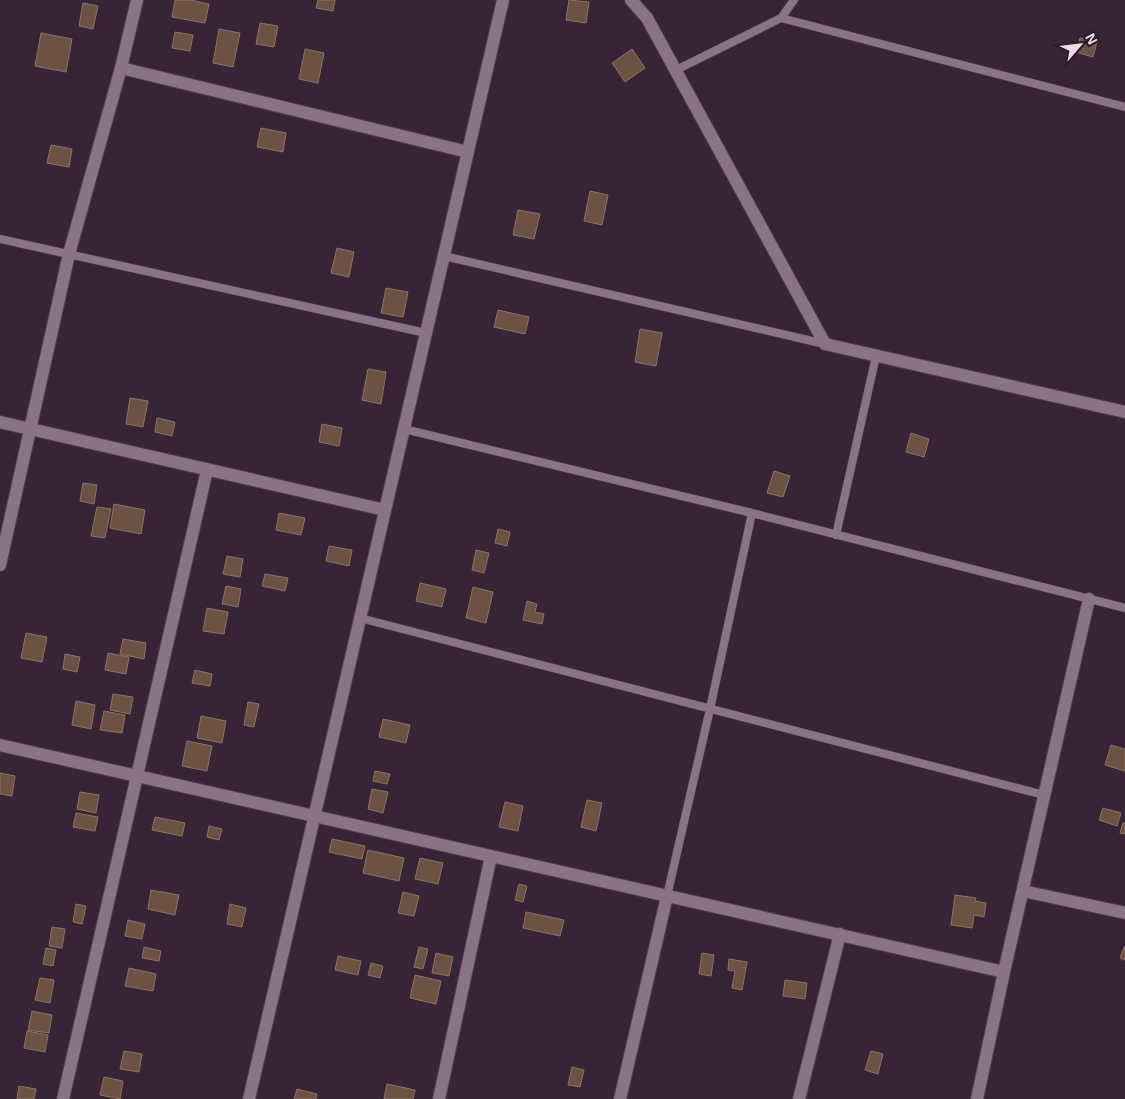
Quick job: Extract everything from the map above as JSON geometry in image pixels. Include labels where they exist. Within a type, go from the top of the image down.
[{"type":"street","points":[[0,564],[31,430],[68,254],[121,68],[137,0]]},
{"type":"street","points":[[249,1099],[503,0]]},
{"type":"street","points":[[630,0],[647,18],[825,344],[1125,412]]},
{"type":"street","points":[[121,68],[468,152]]},
{"type":"street","points":[[0,422],[385,510]]},
{"type":"street","points":[[63,1099],[207,470]]},
{"type":"street","points":[[976,1099],[1089,599]]},
{"type":"street","points":[[0,745],[1004,972]]},
{"type":"street","points":[[439,1099],[490,856]]},
{"type":"street","points":[[1022,891],[1125,913]]},
{"type":"street","points":[[620,1099],[667,896]]},
{"type":"street","points":[[798,1099],[840,934]]},
{"type":"lane","points":[[676,70],[781,18],[794,0]]},
{"type":"lane","points":[[781,18],[1125,106]]},
{"type":"lane","points":[[0,239],[426,333]]},
{"type":"lane","points":[[444,256],[825,344]]},
{"type":"lane","points":[[836,535],[876,356]]},
{"type":"lane","points":[[404,430],[752,514],[1125,608]]},
{"type":"lane","points":[[667,896],[752,514]]},
{"type":"lane","points":[[360,618],[1044,795]]},
{"type":"building","points":[[175,0],[191,0],[209,4],[205,23],[172,17]]},
{"type":"building","points":[[318,0],[335,0],[333,11],[316,8]]},
{"type":"building","points":[[569,0],[589,2],[586,23],[566,20]]},
{"type":"building","points":[[83,3],[98,6],[93,29],[79,26]]},
{"type":"building","points":[[260,23],[278,26],[274,47],[256,44]]},
{"type":"building","points":[[219,29],[240,33],[233,67],[213,63]]},
{"type":"building","points":[[175,32],[193,35],[190,51],[172,48]]},
{"type":"building","points":[[41,33],[72,39],[66,72],[35,66]]},
{"type":"building","points":[[1080,38],[1097,42],[1093,57],[1076,52]]},
{"type":"building","points":[[305,49],[324,53],[318,83],[299,79]]},
{"type":"building","points":[[632,49],[645,68],[625,82],[612,63]]},
{"type":"building","points":[[261,128],[286,133],[283,152],[257,147]]},
{"type":"building","points":[[51,145],[72,149],[69,167],[47,163]]},
{"type":"building","points":[[590,191],[608,195],[602,225],[584,221]]},
{"type":"building","points":[[518,210],[540,214],[534,239],[513,235]]},
{"type":"building","points":[[337,248],[354,252],[349,277],[331,273]]},
{"type":"building","points":[[386,288],[408,292],[403,317],[381,313]]},
{"type":"building","points":[[498,310],[529,317],[525,334],[494,327]]},
{"type":"building","points":[[640,329],[662,333],[656,366],[635,362]]},
{"type":"building","points":[[368,369],[386,372],[381,404],[362,400]]},
{"type":"building","points":[[130,398],[148,401],[143,427],[126,424]]},
{"type":"building","points":[[157,418],[175,422],[172,436],[155,432]]},
{"type":"building","points":[[322,424],[342,428],[339,446],[319,442]]},
{"type":"building","points":[[911,433],[929,439],[924,457],[906,452]]},
{"type":"building","points":[[774,471],[790,476],[783,497],[767,493]]},
{"type":"building","points":[[83,483],[97,485],[94,504],[80,501]]},
{"type":"building","points":[[114,504],[145,510],[141,534],[110,528]]},
{"type":"building","points":[[97,507],[111,509],[105,538],[91,536]]},
{"type":"building","points":[[279,513],[305,518],[301,535],[276,530]]},
{"type":"building","points":[[498,529],[510,532],[507,546],[495,543]]},
{"type":"building","points":[[329,546],[352,550],[349,566],[326,561]]},
{"type":"building","points":[[476,550],[489,553],[484,573],[472,570]]},
{"type":"building","points":[[227,556],[243,559],[240,577],[223,574]]},
{"type":"building","points":[[265,574],[288,578],[285,591],[262,586]]},
{"type":"building","points":[[420,583],[446,589],[442,607],[416,601]]},
{"type":"building","points":[[226,586],[241,589],[238,607],[222,604]]},
{"type":"building","points":[[473,587],[493,592],[486,623],[466,618]]},
{"type":"building","points":[[527,601],[537,604],[535,612],[544,614],[542,624],[523,620]]},
{"type":"building","points":[[207,608],[228,612],[224,634],[203,631]]},
{"type":"building","points":[[26,633],[47,637],[42,662],[21,658]]},
{"type":"building","points":[[123,639],[146,643],[144,659],[120,654]]},
{"type":"building","points":[[108,653],[129,657],[126,674],[105,670]]},
{"type":"building","points":[[65,654],[80,657],[77,672],[63,669]]},
{"type":"building","points":[[195,670],[212,674],[210,686],[192,683]]},
{"type":"building","points":[[113,694],[133,697],[130,714],[110,710]]},
{"type":"building","points":[[76,701],[95,705],[91,729],[72,725]]},
{"type":"building","points":[[248,702],[259,704],[254,727],[244,725]]},
{"type":"building","points":[[104,711],[125,715],[122,733],[100,730]]},
{"type":"building","points":[[201,716],[226,721],[222,743],[197,738]]},
{"type":"building","points":[[383,719],[410,725],[406,743],[379,737]]},
{"type":"building","points":[[187,741],[212,746],[207,771],[182,766]]},
{"type":"building","points":[[1111,745],[1125,749],[1125,771],[1105,765]]},
{"type":"building","points":[[375,771],[390,774],[387,784],[373,781]]},
{"type":"building","points":[[0,773],[15,776],[12,796],[0,794]]},
{"type":"building","points":[[372,789],[388,792],[383,813],[368,809]]},
{"type":"building","points":[[80,792],[99,795],[96,813],[77,809]]},
{"type":"building","points":[[587,800],[602,803],[596,831],[581,827]]},
{"type":"building","points":[[505,802],[523,806],[518,831],[499,827]]},
{"type":"building","points":[[1103,808],[1121,813],[1117,826],[1099,820]]},
{"type":"building","points":[[76,813],[98,817],[95,831],[73,827]]},
{"type":"building","points":[[155,817],[185,823],[182,836],[152,830]]},
{"type":"building","points":[[1123,823],[1125,823],[1125,834],[1120,833]]},
{"type":"building","points":[[209,826],[222,829],[219,840],[207,837]]},
{"type":"building","points":[[332,839],[365,846],[362,859],[329,852]]},
{"type":"building","points":[[368,850],[404,858],[399,881],[363,873]]},
{"type":"building","points":[[420,858],[443,863],[438,884],[415,879]]},
{"type":"building","points":[[519,884],[527,886],[523,902],[515,900]]},
{"type":"building","points":[[151,890],[179,895],[175,915],[148,909]]},
{"type":"building","points":[[403,892],[419,896],[414,916],[398,913]]},
{"type":"building","points":[[955,895],[976,898],[975,901],[986,903],[984,917],[974,915],[972,928],[951,925]]},
{"type":"building","points":[[76,904],[86,906],[82,924],[73,922]]},
{"type":"building","points":[[230,904],[246,908],[242,927],[227,924]]},
{"type":"building","points":[[526,912],[564,920],[560,936],[523,928]]},
{"type":"building","points":[[128,920],[145,924],[142,939],[125,936]]},
{"type":"building","points":[[52,927],[65,929],[62,948],[49,946]]},
{"type":"building","points":[[144,947],[161,951],[159,961],[142,958]]},
{"type":"building","points":[[419,947],[428,949],[423,969],[414,967]]},
{"type":"building","points":[[1125,947],[1125,960],[1120,958]]},
{"type":"building","points":[[46,948],[56,950],[53,966],[43,964]]},
{"type":"building","points":[[436,953],[453,957],[449,976],[432,973]]},
{"type":"building","points":[[702,953],[714,955],[711,976],[699,974]]},
{"type":"building","points":[[338,956],[361,961],[358,975],[335,970]]},
{"type":"building","points":[[729,959],[747,962],[742,990],[732,988],[735,971],[728,970]]},
{"type":"building","points":[[371,963],[383,966],[380,978],[368,975]]},
{"type":"building","points":[[129,968],[156,974],[153,991],[125,986]]},
{"type":"building","points":[[415,975],[441,981],[436,1004],[410,998]]},
{"type":"building","points":[[40,978],[54,980],[50,1003],[35,1000]]},
{"type":"building","points":[[785,980],[807,983],[805,999],[783,996]]},
{"type":"building","points":[[32,1011],[52,1015],[49,1033],[28,1030]]},
{"type":"building","points":[[27,1031],[48,1035],[45,1052],[24,1048]]},
{"type":"building","points":[[124,1051],[142,1054],[139,1072],[120,1069]]},
{"type":"building","points":[[871,1051],[883,1054],[878,1074],[865,1070]]},
{"type":"building","points":[[572,1067],[584,1070],[580,1087],[568,1085]]},
{"type":"building","points":[[104,1077],[123,1081],[120,1099],[100,1095]]},
{"type":"building","points":[[387,1084],[415,1090],[413,1099],[384,1099]]},
{"type":"building","points":[[19,1086],[36,1089],[34,1099],[17,1099]]},
{"type":"building","points":[[297,1089],[317,1094],[316,1099],[294,1099]]}]
